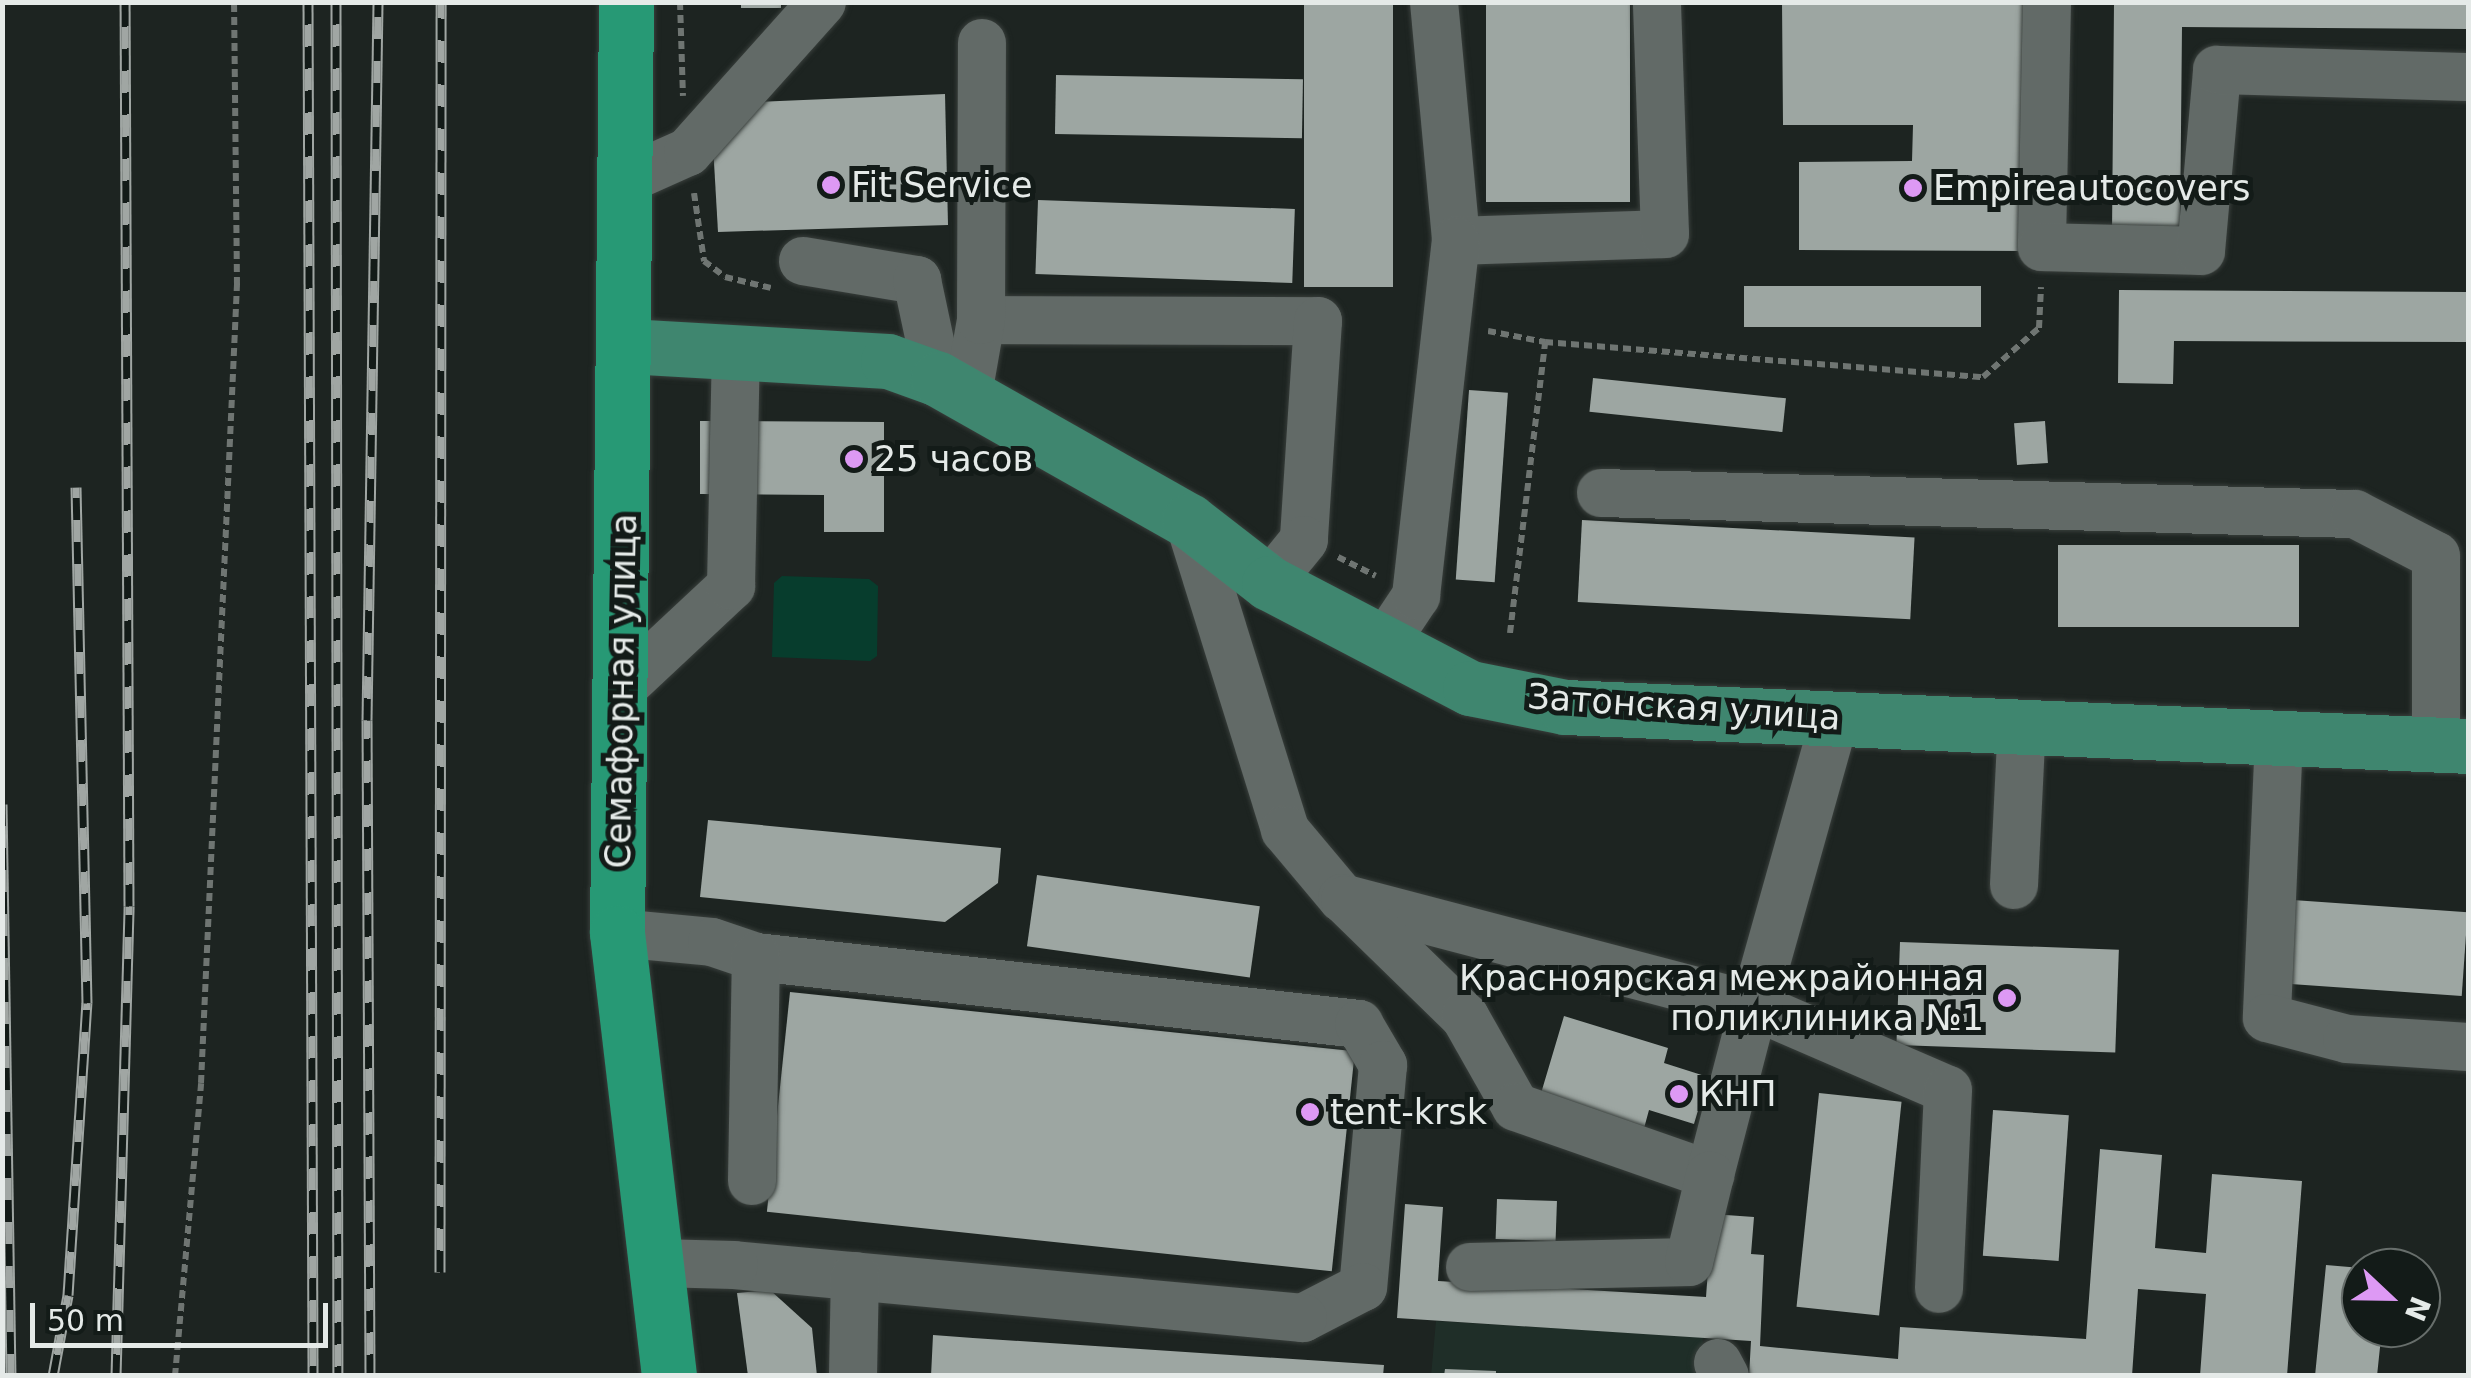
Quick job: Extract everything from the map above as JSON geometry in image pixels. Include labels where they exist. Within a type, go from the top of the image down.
[{"type":"highway","name":"Семафорная улица","points":[[626,2],[627,346],[617,933],[669,1376]]},
{"type":"main road","name":"Затонская улица","points":[[627,346],[888,361],[953,387],[1189,522],[1269,582],[1470,688],[1565,707],[2452,745]]},
{"type":"lane","points":[[625,180],[688,152],[822,2]]},
{"type":"lane","points":[[1384,644],[1416,596],[1456,241],[1434,2]]},
{"type":"lane","points":[[1456,241],[1665,234],[1657,2]]},
{"type":"lane","points":[[2047,2],[2042,247],[2201,251],[2216,70],[2468,77]]},
{"type":"lane","points":[[953,387],[981,320],[982,43]]},
{"type":"lane","points":[[803,262],[916,280],[953,387]]},
{"type":"lane","points":[[981,320],[1318,321],[1304,540],[1269,582]]},
{"type":"lane","points":[[621,689],[731,586],[736,352]]},
{"type":"lane","points":[[1601,493],[2354,514],[2436,556],[2452,745]]},
{"type":"lane","points":[[1189,522],[1285,830],[1342,898],[1465,1017],[1516,1107],[1710,1175]]},
{"type":"lane","points":[[1470,1267],[1689,1262],[1754,1006],[1834,717]]},
{"type":"lane","points":[[2014,885],[2022,724]]},
{"type":"lane","points":[[2279,738],[2267,1018],[2348,1039],[2468,1047]]},
{"type":"lane","points":[[1342,898],[1754,1006],[1948,1090],[1940,1289]]},
{"type":"lane","points":[[617,933],[712,942],[756,957],[1360,1024],[1384,1066],[1364,1287],[1304,1318],[855,1276],[657,1263]]},
{"type":"lane","points":[[752,1181],[756,957]]},
{"type":"lane","points":[[853,1376],[855,1276]]},
{"type":"path","points":[[175,1376],[201,1083],[237,286],[234,2]]},
{"type":"path","points":[[1444,324],[1546,342],[1983,378],[2039,328],[2042,247]]},
{"type":"path","points":[[1510,633],[1546,342]]},
{"type":"shaded area","points":[[1436,1321],[1703,1337],[1701,1375],[1431,1376]]},
{"type":"green space","points":[[782,576],[869,579],[878,586],[877,656],[870,661],[772,657],[774,583]]},
{"type":"building","points":[[741,2],[781,2],[781,8],[741,8]]},
{"type":"building","points":[[1304,2],[1393,2],[1393,287],[1304,287]]},
{"type":"building","points":[[1486,2],[1630,2],[1630,202],[1486,202]]},
{"type":"building","points":[[1782,2],[2026,2],[2027,251],[1799,250],[1799,162],[1912,161],[1913,125],[1783,125]]},
{"type":"building","points":[[2114,2],[2468,2],[2468,29],[2182,27],[2180,233],[2112,232]]},
{"type":"building","points":[[1056,75],[1303,79],[1302,138],[1055,134]]},
{"type":"building","name":"Fit Service","points":[[945,94],[948,225],[718,232],[713,145],[759,102]]},
{"type":"building","points":[[1038,200],[1295,209],[1292,283],[1035,274]]},
{"type":"building","points":[[1744,286],[1981,286],[1981,327],[1744,327]]},
{"type":"building","points":[[2119,290],[2468,292],[2468,342],[2174,341],[2173,384],[2118,383]]},
{"type":"building","points":[[1593,378],[1786,398],[1782,432],[1589,412]]},
{"type":"building","points":[[1469,390],[1508,393],[1495,582],[1456,580]]},
{"type":"building","points":[[700,421],[884,422],[884,532],[824,532],[824,495],[700,494]]},
{"type":"building","points":[[2045,421],[2048,463],[2017,465],[2014,423]]},
{"type":"building","points":[[1582,520],[1915,537],[1910,619],[1578,602]]},
{"type":"building","points":[[2058,545],[2299,545],[2299,627],[2058,627]]},
{"type":"building","points":[[708,820],[1001,848],[998,883],[945,922],[700,897]]},
{"type":"building","points":[[1037,875],[1260,906],[1250,978],[1027,946]]},
{"type":"building","points":[[2293,900],[2468,912],[2462,996],[2287,984]]},
{"type":"building","name":"Красноярская межрайонная поликлиника №1","points":[[1900,942],[2119,950],[2115,1053],[1896,1045]]},
{"type":"building","points":[[790,992],[1355,1051],[1332,1271],[767,1212]]},
{"type":"building","points":[[1564,1016],[1668,1048],[1664,1063],[1708,1077],[1694,1124],[1649,1110],[1643,1132],[1539,1100]]},
{"type":"building","points":[[1819,1093],[1902,1102],[1879,1315],[1797,1307]]},
{"type":"building","points":[[1993,1110],[2069,1115],[2059,1261],[1983,1256]]},
{"type":"building","points":[[2100,1149],[2162,1155],[2155,1248],[2206,1253],[2212,1174],[2302,1181],[2287,1376],[2200,1376],[2206,1294],[2138,1289],[2132,1376],[1749,1376],[1751,1341],[1397,1318],[1405,1204],[1443,1207],[1438,1281],[1706,1297],[1712,1214],[1754,1217],[1751,1254],[1764,1255],[1760,1346],[1898,1359],[1900,1327],[2086,1339]]},
{"type":"building","points":[[1497,1199],[1557,1201],[1556,1241],[1496,1239]]},
{"type":"building","points":[[2326,1265],[2341,1266],[2341,1348],[2380,1348],[2377,1376],[2315,1376]]},
{"type":"building","points":[[770,1290],[812,1328],[817,1376],[748,1376],[737,1293]]},
{"type":"building","points":[[933,1335],[1384,1365],[1383,1376],[931,1376]]},
{"type":"building","points":[[1445,1369],[1496,1371],[1496,1376],[1444,1376]]},
{"type":"railway","points":[[116,1376],[129,906],[125,2]]},
{"type":"railway","points":[[308,2],[313,1376]]},
{"type":"railway","points":[[336,2],[338,1376]]},
{"type":"railway","points":[[370,1376],[367,720],[378,2]]},
{"type":"railway","points":[[440,1272],[441,2]]},
{"type":"railway","points":[[53,1376],[68,1295],[87,1003],[76,487]]},
{"type":"railway","points":[[2,804],[11,1376]]},
{"type":"place","name":"Fit Service","points":[[831,185]]},
{"type":"place","name":"Empireautocovers","points":[[1913,188]]},
{"type":"place","name":"25 часов","points":[[854,459]]},
{"type":"place","name":"Красноярская межрайонная поликлиника №1","points":[[2007,998]]},
{"type":"place","name":"КНП","points":[[1679,1094]]},
{"type":"place","name":"tent-krsk","points":[[1310,1112]]}]
